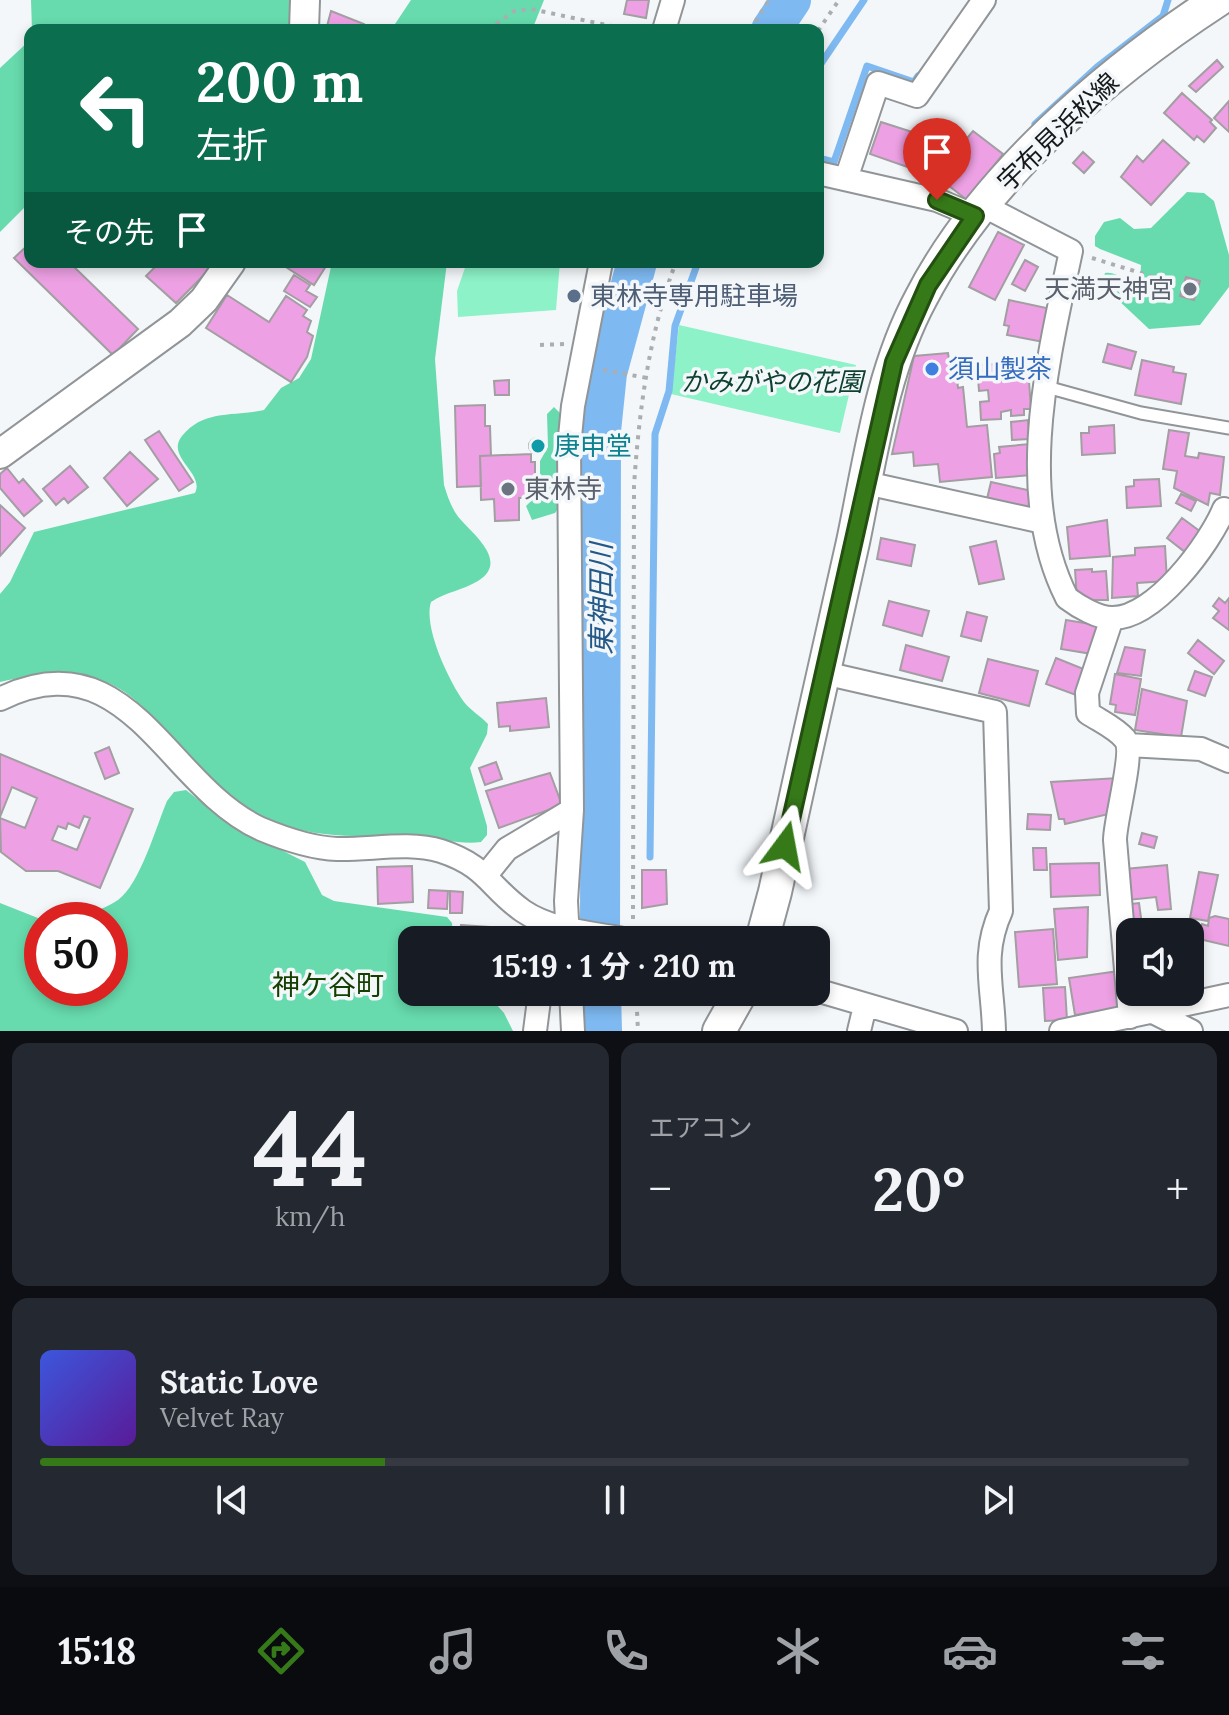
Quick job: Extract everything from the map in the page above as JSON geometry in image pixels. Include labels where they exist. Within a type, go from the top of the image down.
[{"type":"main road","name":"宇布見浜松線","points":[[765,926],[885,394],[906,330],[936,270],[980,211],[1038,147],[1109,81],[1218,0]]},
{"type":"main road","points":[[719,1031],[733,1006]]},
{"type":"street","points":[[304,24],[305,0]]},
{"type":"street","points":[[666,24],[673,0]]},
{"type":"street","points":[[846,179],[878,83],[917,96],[984,0]]},
{"type":"street","points":[[824,174],[980,211],[1071,251],[1042,386],[1040,510],[1067,598],[1112,618],[1130,614],[1168,587],[1209,539],[1226,502]]},
{"type":"street","points":[[0,454],[180,323],[215,287],[227,268]]},
{"type":"street","points":[[565,926],[572,810],[569,447],[573,406],[600,268]]},
{"type":"street","points":[[866,483],[1043,522]]},
{"type":"street","points":[[1112,618],[1087,693],[1088,713],[1118,733],[1128,745],[1129,761],[1116,816],[1115,840],[1130,1017]]},
{"type":"street","points":[[824,673],[995,712],[1001,911],[990,936],[988,984],[993,995],[994,1031]]},
{"type":"street","points":[[0,699],[43,684],[92,689],[135,713],[214,798],[258,827],[295,841],[334,849],[436,850],[457,857],[486,875],[523,911],[550,926]]},
{"type":"street","points":[[1128,745],[1201,749],[1229,761]]},
{"type":"street","points":[[486,875],[507,849],[572,810]]},
{"type":"street","points":[[830,995],[956,1031]]},
{"type":"street","points":[[1061,1031],[1229,995]]},
{"type":"street","points":[[535,1031],[538,1006]]},
{"type":"street","points":[[572,1006],[573,1031]]},
{"type":"street","points":[[859,1031],[865,1006]]},
{"type":"street","points":[[1153,1012],[1191,1031]]},
{"type":"lane","points":[[1042,386],[1141,413],[1229,428]]},
{"type":"path","points":[[754,24],[769,0]]},
{"type":"path","points":[[823,24],[839,0]]},
{"type":"path","points":[[496,24],[514,11],[531,9],[602,24]]},
{"type":"path","points":[[1078,253],[1170,282]]},
{"type":"path","points":[[630,926],[632,537],[637,435],[656,324],[674,268]]},
{"type":"path","points":[[601,369],[647,378]]},
{"type":"path","points":[[637,1006],[638,1031]]},
{"type":"green space","points":[[31,0],[292,0],[291,24],[32,24]]},
{"type":"green space","points":[[411,0],[544,0],[534,24],[395,24]]},
{"type":"green space","points":[[24,46],[24,208],[0,232],[0,68]]},
{"type":"green space","points":[[1187,192],[1204,193],[1214,201],[1229,255],[1229,287],[1200,325],[1149,329],[1101,284],[1105,273],[1110,273],[1140,284],[1141,265],[1095,246],[1095,236],[1104,222],[1120,218],[1134,229],[1151,228]]},
{"type":"green space","points":[[331,268],[446,268],[435,359],[444,485],[455,512],[486,549],[490,566],[487,574],[478,581],[431,602],[430,613],[434,639],[451,681],[464,702],[488,724],[487,734],[470,768],[487,826],[487,835],[481,842],[351,836],[287,826],[243,805],[210,780],[141,706],[118,688],[89,677],[51,674],[0,682],[0,594],[10,582],[34,532],[195,493],[195,479],[178,451],[182,436],[191,427],[210,418],[264,410],[281,388],[299,378],[311,359]]},
{"type":"green space","points":[[465,268],[560,268],[556,310],[458,317],[457,291]]},
{"type":"green space","name":"かみがやの花園","points":[[679,325],[856,365],[840,433],[671,394]]},
{"type":"green space","points":[[554,407],[561,414],[561,504],[555,513],[532,520],[526,506],[540,492],[540,461],[548,447],[547,414]]},
{"type":"green space","points":[[186,790],[228,823],[305,862],[322,895],[334,901],[447,917],[452,926],[398,926],[398,1006],[498,1006],[513,1031],[0,1031],[0,903],[24,912],[24,1006],[128,1006],[128,902],[115,902],[133,881],[167,801],[174,792]]},
{"type":"building","points":[[627,0],[649,0],[646,18],[624,14]]},
{"type":"building","points":[[331,11],[364,24],[328,24]]},
{"type":"building","points":[[1217,60],[1223,67],[1196,92],[1189,86]]},
{"type":"building","points":[[1182,93],[1212,120],[1210,122],[1216,128],[1204,142],[1197,136],[1194,140],[1164,113]]},
{"type":"building","points":[[1229,101],[1229,132],[1214,118]]},
{"type":"building","points":[[881,122],[937,140],[930,163],[920,160],[916,170],[870,154]]},
{"type":"building","points":[[973,131],[1003,154],[967,200],[948,185],[957,174],[944,165]]},
{"type":"building","points":[[1163,140],[1189,163],[1151,205],[1121,177],[1137,156],[1143,162]]},
{"type":"building","points":[[1083,152],[1094,162],[1084,173],[1073,163]]},
{"type":"building","points":[[998,232],[1024,245],[995,300],[969,287]]},
{"type":"building","points":[[24,249],[24,268],[14,258]]},
{"type":"building","points":[[1025,260],[1038,267],[1025,291],[1012,284]]},
{"type":"building","points":[[24,268],[75,268],[138,329],[113,355]]},
{"type":"building","points":[[154,268],[211,268],[176,303],[146,276]]},
{"type":"building","points":[[287,268],[325,268],[314,285]]},
{"type":"building","points":[[294,275],[310,285],[306,291],[317,297],[310,307],[284,291]]},
{"type":"building","name":"天満天神宮","points":[[1186,277],[1200,281],[1194,300],[1180,296]]},
{"type":"building","points":[[227,295],[269,322],[286,296],[307,310],[303,316],[311,321],[307,332],[313,336],[307,357],[291,382],[206,328]]},
{"type":"building","points":[[1009,300],[1051,309],[1044,342],[1007,335],[1009,326],[1004,325]]},
{"type":"building","points":[[1108,344],[1136,352],[1131,369],[1103,362]]},
{"type":"building","points":[[948,353],[950,367],[956,367],[958,388],[963,387],[967,427],[987,425],[992,477],[940,482],[938,464],[914,466],[913,452],[892,454],[914,356]]},
{"type":"building","points":[[1142,360],[1174,367],[1173,372],[1186,374],[1181,404],[1135,395]]},
{"type":"building","points":[[996,364],[996,370],[1028,367],[1031,409],[1024,409],[1024,415],[1011,416],[1011,410],[1001,412],[1001,419],[981,420],[980,402],[989,401],[988,390],[979,391],[977,365]]},
{"type":"building","points":[[509,380],[509,395],[495,395],[494,381]]},
{"type":"building","points":[[485,405],[485,426],[490,426],[491,456],[480,456],[481,486],[457,487],[455,406]]},
{"type":"building","points":[[1028,420],[1029,439],[1012,440],[1011,422]]},
{"type":"building","points":[[1114,425],[1115,453],[1082,455],[1081,433],[1089,433],[1089,427]]},
{"type":"building","points":[[1169,430],[1189,433],[1185,456],[1198,458],[1199,453],[1224,457],[1220,495],[1210,493],[1208,505],[1174,488],[1177,471],[1163,469]]},
{"type":"building","points":[[159,431],[193,482],[179,491],[145,440]]},
{"type":"building","points":[[534,438],[540,438],[545,446],[543,452],[534,454],[529,449],[529,443]]},
{"type":"building","points":[[1030,444],[1032,475],[996,478],[994,454],[1000,453],[999,447]]},
{"type":"building","points":[[130,452],[158,479],[127,506],[104,478]]},
{"type":"building","name":"東林寺","points":[[531,454],[531,462],[535,462],[535,493],[532,493],[532,498],[519,498],[519,520],[495,521],[494,499],[481,500],[480,456]]},
{"type":"building","points":[[70,466],[88,487],[68,503],[64,498],[56,505],[43,489]]},
{"type":"building","points":[[7,468],[19,483],[23,479],[42,501],[24,516],[0,488],[0,474]]},
{"type":"building","points":[[1159,479],[1161,506],[1127,508],[1126,487],[1134,486],[1134,480]]},
{"type":"building","points":[[991,482],[1032,491],[1027,512],[986,503]]},
{"type":"building","points":[[1181,494],[1196,501],[1191,511],[1176,503]]},
{"type":"building","points":[[0,505],[25,528],[0,556]]},
{"type":"building","points":[[1182,518],[1205,535],[1190,556],[1167,538]]},
{"type":"building","points":[[1107,520],[1110,556],[1070,559],[1067,527]]},
{"type":"building","points":[[881,538],[915,545],[911,566],[877,559]]},
{"type":"building","points":[[996,541],[1004,579],[979,584],[970,547]]},
{"type":"building","points":[[1165,546],[1167,581],[1137,583],[1138,596],[1112,598],[1113,557],[1135,555],[1135,548]]},
{"type":"building","points":[[1092,569],[1092,572],[1106,571],[1108,600],[1077,600],[1075,570]]},
{"type":"building","points":[[1219,598],[1225,603],[1229,598],[1229,630],[1213,618],[1219,611],[1213,606]]},
{"type":"building","points":[[889,601],[929,611],[922,636],[883,625]]},
{"type":"building","points":[[967,612],[987,617],[981,641],[961,636]]},
{"type":"building","points":[[1066,620],[1097,625],[1092,654],[1061,649]]},
{"type":"building","points":[[1198,640],[1224,661],[1214,674],[1188,653]]},
{"type":"building","points":[[906,645],[949,657],[942,681],[900,670]]},
{"type":"building","points":[[1125,647],[1145,650],[1141,676],[1117,673]]},
{"type":"building","points":[[1056,658],[1086,670],[1076,695],[1046,684]]},
{"type":"building","points":[[988,659],[1038,671],[1029,706],[979,693]]},
{"type":"building","points":[[1195,671],[1212,677],[1205,696],[1188,690]]},
{"type":"building","points":[[1115,674],[1141,679],[1135,715],[1115,712],[1116,705],[1110,704]]},
{"type":"building","points":[[1142,689],[1187,701],[1181,737],[1135,730]]},
{"type":"building","points":[[546,698],[549,727],[510,731],[510,726],[499,727],[497,703]]},
{"type":"building","points":[[109,747],[119,773],[105,779],[95,753]]},
{"type":"building","points":[[0,754],[133,809],[100,888],[58,871],[26,871],[1,852],[0,818],[25,828],[37,798],[12,787],[0,817]],"holes":[[[84,816],[90,818],[77,850],[52,840],[58,826],[66,829],[68,823],[79,828]]]},
{"type":"building","points":[[496,762],[502,779],[485,785],[479,768]]},
{"type":"building","points":[[550,773],[562,805],[499,828],[486,791]]},
{"type":"building","points":[[1118,778],[1109,814],[1065,824],[1064,819],[1059,819],[1051,782]]},
{"type":"building","points":[[1028,814],[1051,815],[1050,830],[1027,829]]},
{"type":"building","points":[[1142,833],[1157,837],[1154,848],[1139,844]]},
{"type":"building","points":[[1033,848],[1046,848],[1047,870],[1034,870]]},
{"type":"building","points":[[1099,863],[1100,895],[1051,897],[1050,864]]},
{"type":"building","points":[[1167,865],[1171,909],[1158,910],[1156,897],[1128,900],[1125,869]]},
{"type":"building","points":[[412,866],[413,902],[378,904],[377,867]]},
{"type":"building","points":[[642,870],[666,870],[667,904],[642,908]]},
{"type":"building","points":[[1199,872],[1218,875],[1208,921],[1190,918]]},
{"type":"building","points":[[429,890],[448,891],[447,909],[428,908]]},
{"type":"building","points":[[450,891],[463,892],[462,913],[450,913]]},
{"type":"building","points":[[1139,903],[1141,918],[1123,918],[1122,905]]},
{"type":"building","points":[[1088,907],[1087,957],[1058,960],[1054,909]]},
{"type":"building","points":[[1209,918],[1229,919],[1229,946],[1204,940],[1204,925],[1208,926]]},
{"type":"building","points":[[1053,929],[1057,984],[1019,987],[1015,932]]},
{"type":"building","points":[[1116,971],[1116,1006],[1120,1008],[1075,1015],[1069,978]]},
{"type":"building","points":[[1065,987],[1067,1020],[1045,1021],[1043,988]]},
{"type":"waterway","name":"東神田川","points":[[775,24],[791,0]]},
{"type":"waterway","points":[[824,59],[864,0]]},
{"type":"waterway","points":[[1035,124],[1097,67],[1163,16],[1168,0]]},
{"type":"waterway","points":[[824,160],[834,162],[867,66],[914,82],[918,76]]},
{"type":"waterway","name":"東神田川","points":[[600,926],[601,431],[607,373],[635,268]]},
{"type":"waterway","points":[[650,857],[655,434],[669,391],[675,326],[696,268]]},
{"type":"waterway","name":"東神田川","points":[[601,1006],[602,1031]]},
{"type":"place","name":"天満天神宮","points":[[1190,289]]},
{"type":"place","name":"東林寺専用駐車場","points":[[574,296]]},
{"type":"place","name":"須山製茶","points":[[932,369]]},
{"type":"place","name":"庚申堂","points":[[538,446]]},
{"type":"place","name":"東林寺","points":[[508,489]]},
{"type":"district","name":"神ケ谷町","points":[[328,985]]},
{"type":"route","points":[[785,846],[894,362],[919,300],[954,242],[975,216],[937,200]]}]
